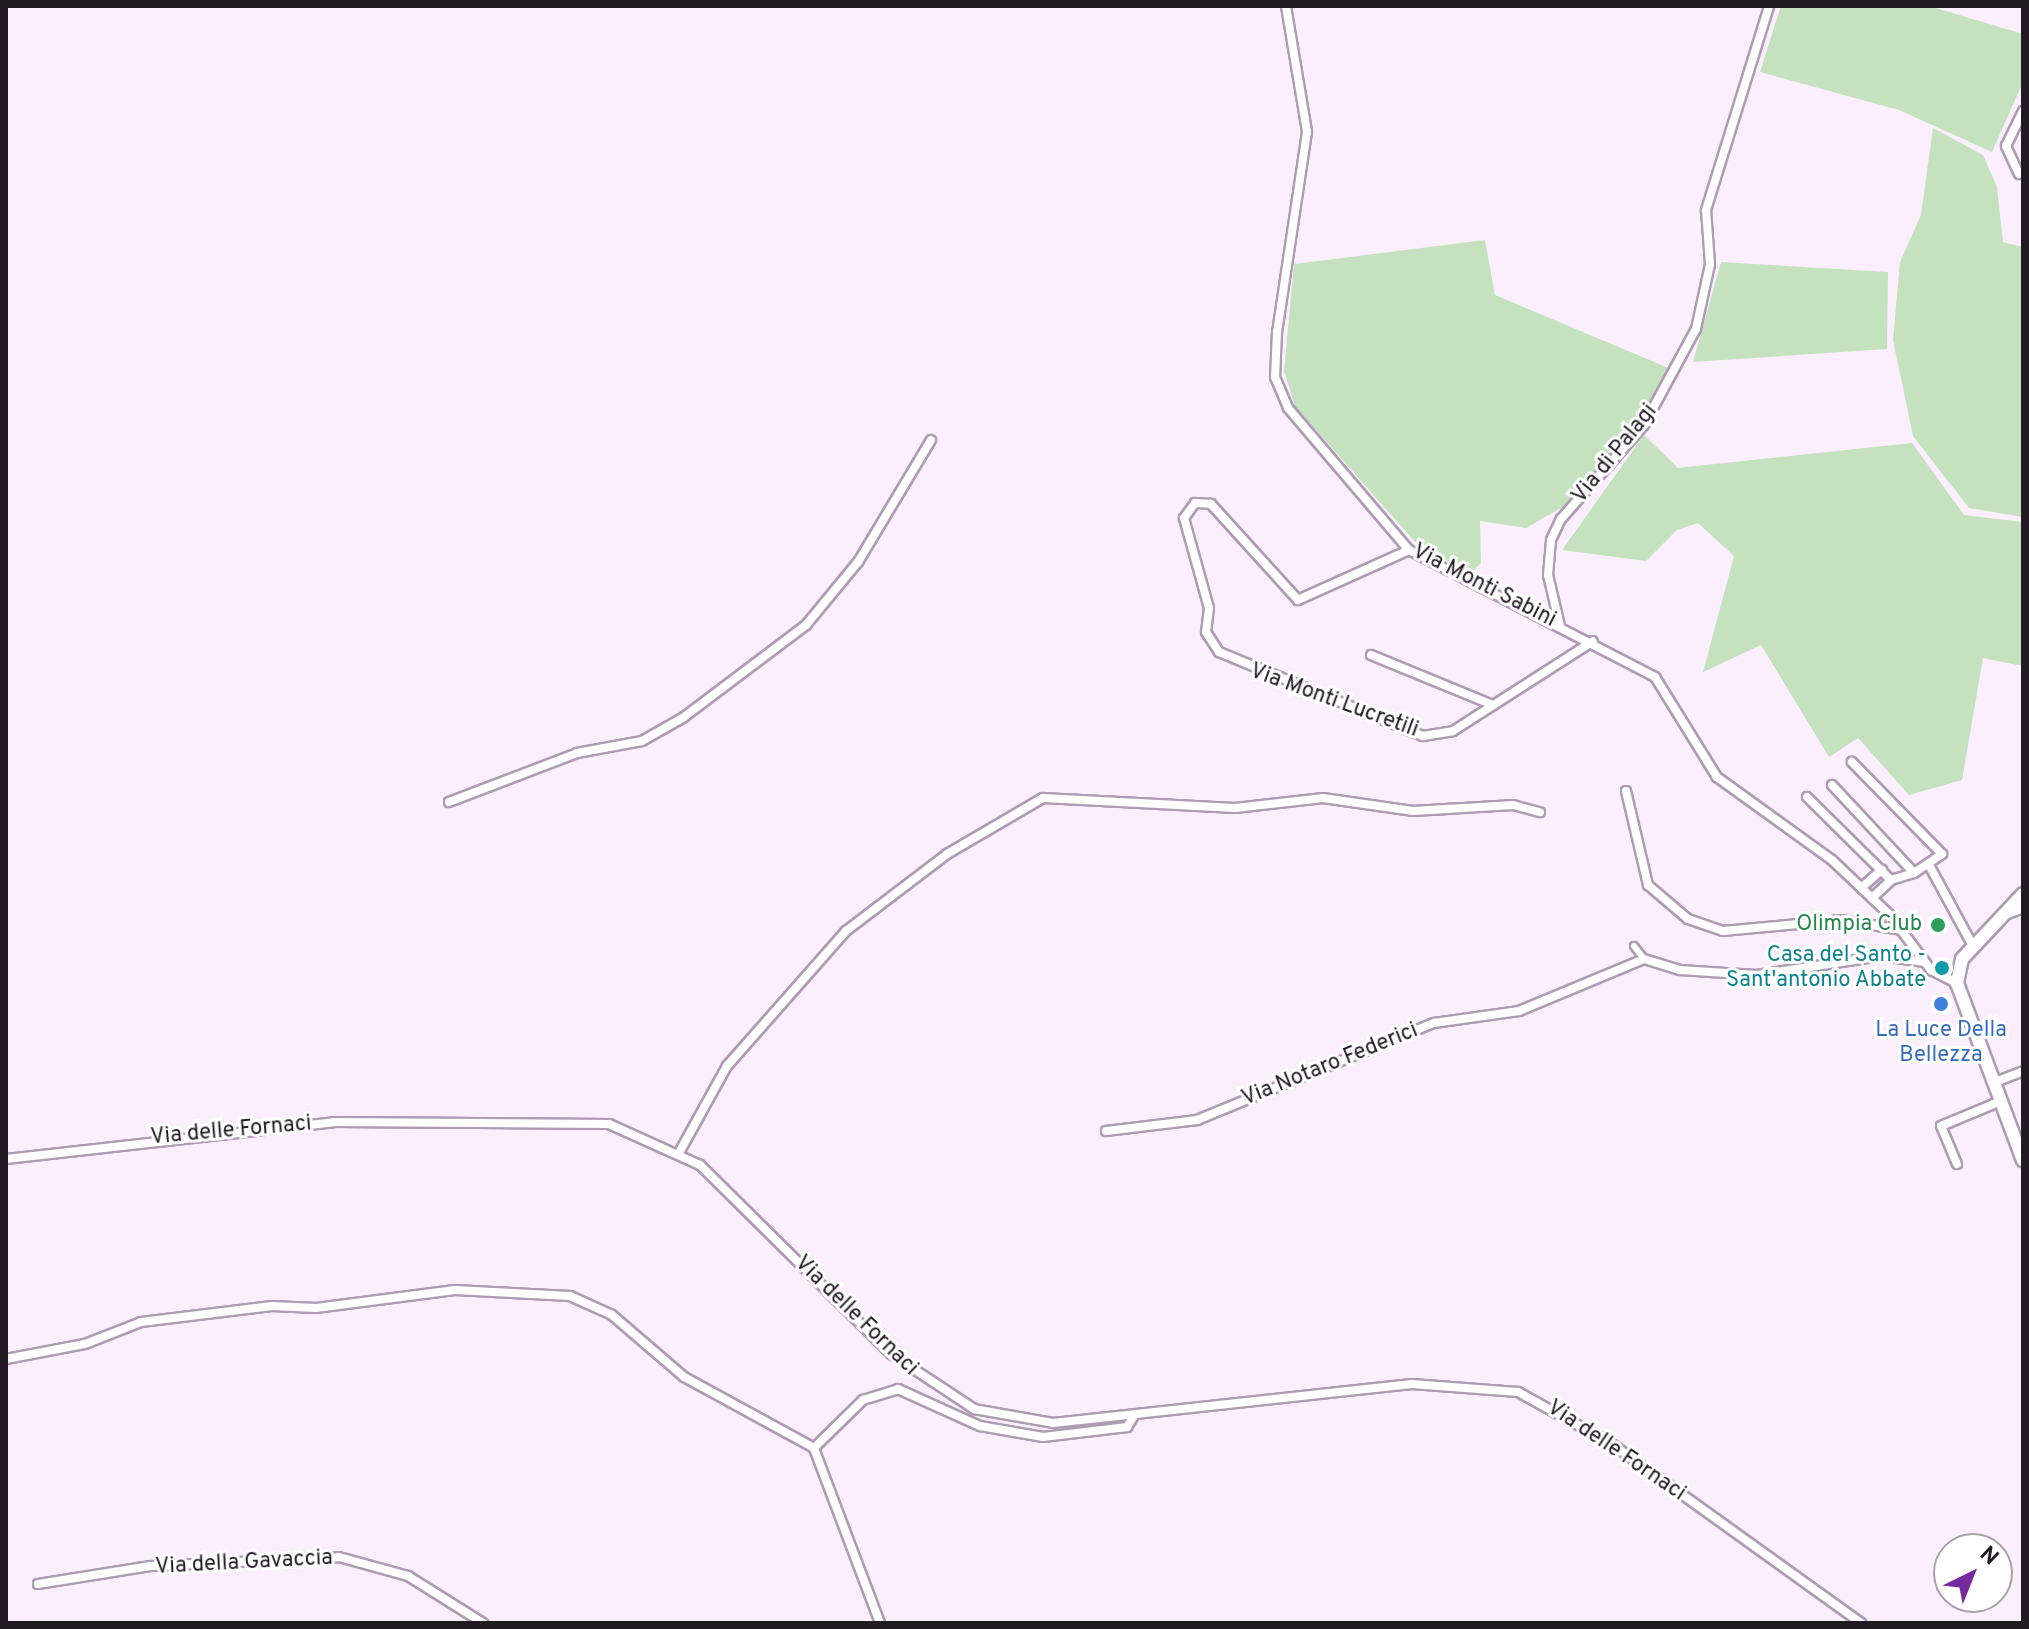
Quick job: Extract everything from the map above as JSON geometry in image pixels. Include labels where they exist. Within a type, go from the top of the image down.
[{"type":"main road","points":[[2023,894],[1973,946],[1957,983],[2019,1142],[2023,1160]]},
{"type":"street","name":"Via Monti Sabini","points":[[1286,6],[1307,142],[1275,377],[1288,408],[1409,550],[1593,641],[1655,677],[1717,777],[1861,888],[1902,930],[1925,962],[1957,983]]},
{"type":"street","name":"Via di Palagi","points":[[1560,626],[1548,575],[1551,540],[1644,425],[1696,329],[1710,264],[1706,210],[1769,6]]},
{"type":"street","points":[[2019,174],[2006,146],[2022,117]]},
{"type":"street","points":[[449,802],[577,753],[642,741],[684,717],[806,625],[858,562],[931,440]]},
{"type":"street","name":"Via Monti Lucretili","points":[[1409,550],[1298,600],[1211,504],[1195,503],[1184,518],[1209,608],[1206,632],[1234,663],[1423,736],[1453,731],[1593,641]]},
{"type":"street","points":[[1371,655],[1493,705]]},
{"type":"street","points":[[1852,762],[1942,854],[1914,873],[1891,880],[1872,898]]},
{"type":"street","points":[[1832,785],[1914,873]]},
{"type":"street","points":[[1626,791],[1648,885],[1688,919],[1723,931],[1841,920],[1902,930]]},
{"type":"street","points":[[1807,797],[1891,880]]},
{"type":"street","points":[[680,1151],[733,1059],[846,931],[947,854],[1043,798],[1235,808],[1323,798],[1413,811],[1513,805],[1540,812]]},
{"type":"street","points":[[1929,865],[1973,946]]},
{"type":"street","points":[[1861,888],[1882,870]]},
{"type":"street","points":[[2001,917],[2023,908]]},
{"type":"street","points":[[1634,946],[1644,959],[1680,970],[1757,975],[1881,956],[1925,962]]},
{"type":"street","name":"Via Notaro Federici","points":[[1106,1131],[1197,1120],[1434,1023],[1543,1004],[1644,959]]},
{"type":"street","points":[[1995,1082],[2023,1071]]},
{"type":"street","points":[[1957,1164],[1941,1126],[2001,1101]]},
{"type":"street","name":"Via delle Fornaci","points":[[6,1159],[208,1131],[437,1119],[584,1121],[680,1151],[935,1390],[1021,1421],[1134,1416],[1429,1383],[1518,1392],[1612,1444],[1861,1623]]},
{"type":"street","points":[[6,1359],[85,1344],[148,1321],[272,1306],[316,1308],[455,1290],[570,1296],[612,1315],[684,1377],[814,1448],[880,1623]]},
{"type":"street","points":[[814,1448],[863,1400],[889,1388],[980,1426],[1033,1436],[1121,1428],[1134,1416]]},
{"type":"street","name":"Via della Gavaccia","points":[[38,1584],[151,1566],[339,1557],[408,1576],[483,1623]]},
{"type":"green space","points":[[1781,6],[1929,6],[2023,34],[2023,82],[1992,152],[1899,110],[1760,72]]},
{"type":"green space","points":[[1933,128],[1983,155],[1997,187],[2003,242],[2023,247],[2023,517],[1969,508],[1913,436],[1893,340],[1900,262],[1921,215]]},
{"type":"green space","points":[[1485,240],[1495,295],[1671,369],[1642,419],[1566,505],[1526,528],[1480,521],[1481,563],[1470,574],[1415,542],[1295,406],[1284,371],[1294,264]]},
{"type":"green space","points":[[1721,262],[1888,272],[1887,349],[1693,362]]},
{"type":"green space","points":[[1644,435],[1678,468],[1912,443],[1964,515],[2023,522],[2023,666],[1983,658],[1962,780],[1909,795],[1858,738],[1829,757],[1761,645],[1703,672],[1734,556],[1698,523],[1677,530],[1646,561],[1562,550]]},
{"type":"place","name":"Olimpia Club","points":[[1938,925]]},
{"type":"place","name":"Casa del Santo - Sant'antonio Abbate","points":[[1942,968]]},
{"type":"place","name":"La Luce Della Bellezza","points":[[1941,1004]]}]
